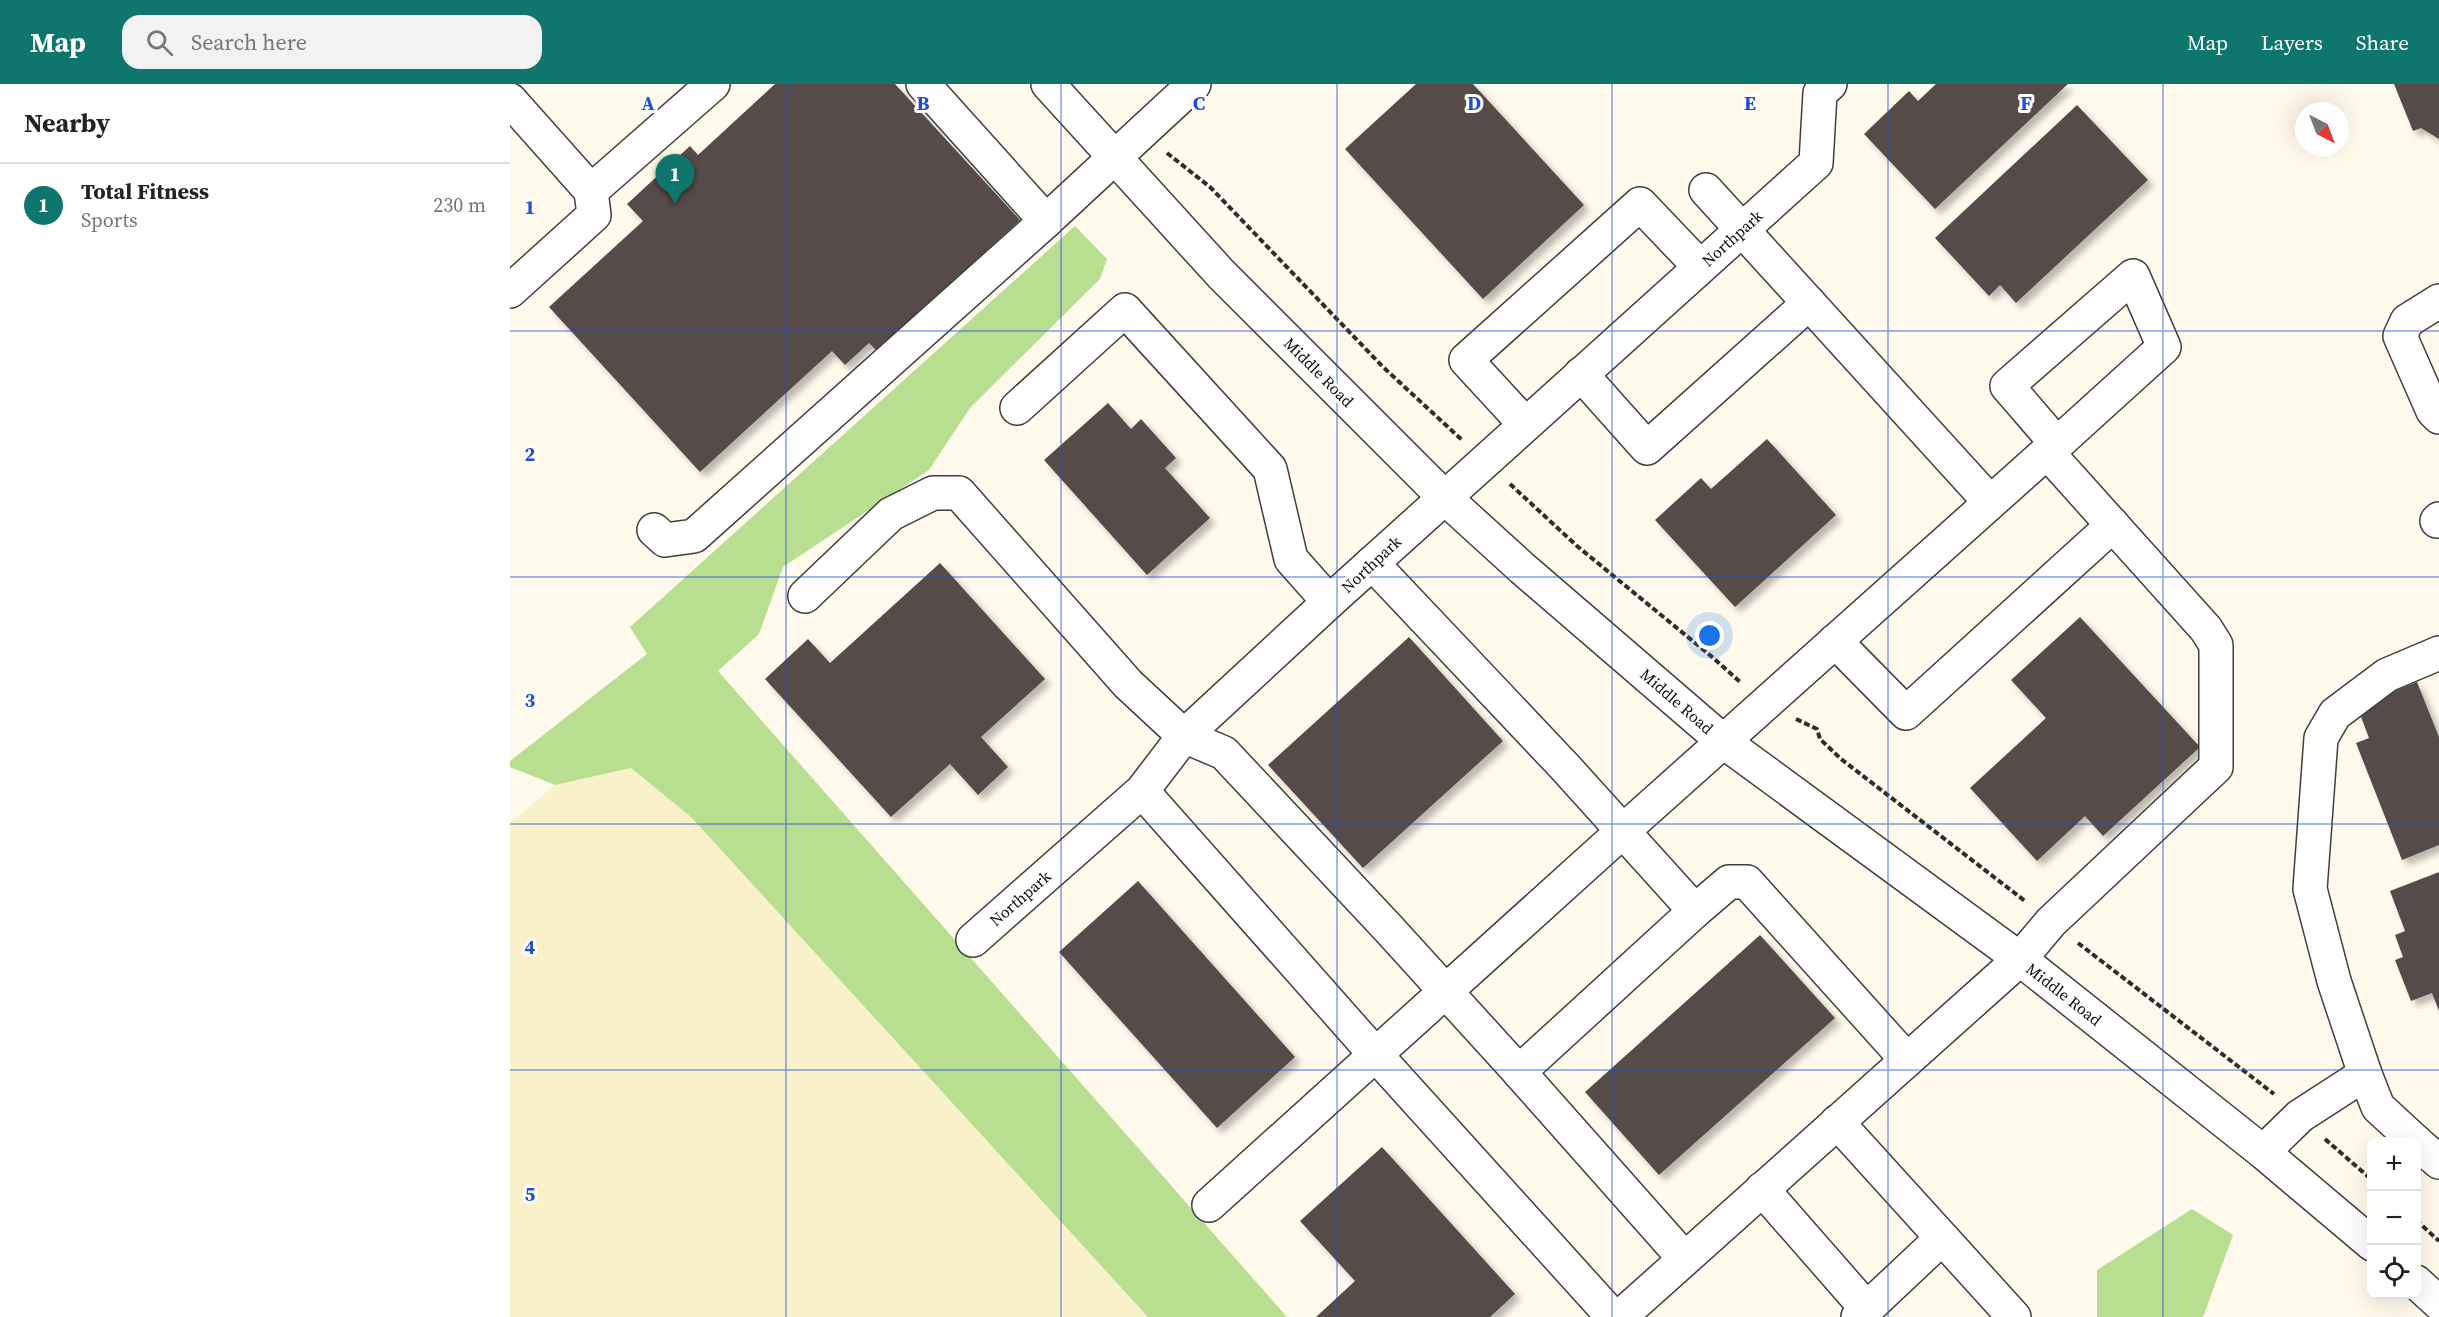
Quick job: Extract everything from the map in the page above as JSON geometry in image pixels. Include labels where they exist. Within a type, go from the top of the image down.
[{"type":"street","points":[[591,191],[713,84]]},
{"type":"street","points":[[923,84],[1046,221]]},
{"type":"street","name":"Middle Road","points":[[1048,84],[1221,274],[1444,497],[1724,742],[2020,959],[2263,1152],[2367,1240]]},
{"type":"street","points":[[654,530],[665,540],[694,536],[1046,221],[1194,84]]},
{"type":"street","name":"Northpark","points":[[973,940],[1142,791],[1184,736],[1329,602],[1816,163],[1820,93],[1830,84]]},
{"type":"street","points":[[510,100],[591,191],[594,215],[510,291]]},
{"type":"street","points":[[1706,190],[1990,502]]},
{"type":"street","points":[[1525,424],[1466,360],[1623,219],[1640,204],[1700,267]]},
{"type":"street","points":[[1209,1205],[1623,831],[1724,742],[1835,641],[2052,448],[2164,347],[2133,276],[2007,386],[2052,448],[2113,525],[2206,629],[2216,645],[2216,768],[2051,922],[2020,959],[1620,1317]]},
{"type":"street","points":[[2439,301],[2407,321],[2400,336],[2433,411],[2439,417]]},
{"type":"street","points":[[1581,374],[1647,448],[1809,303]]},
{"type":"street","points":[[1017,408],[1125,310],[1270,469],[1291,559],[1329,602]]},
{"type":"street","points":[[805,596],[891,514],[933,493],[959,493],[1128,684],[1184,736],[1224,753],[1519,1072],[1684,1258]]},
{"type":"street","points":[[1835,641],[1905,713],[2113,525]]},
{"type":"street","points":[[1372,563],[1695,911]]},
{"type":"street","points":[[2411,1137],[2378,1107],[2334,981],[2310,889],[2321,738],[2335,714],[2387,675],[2439,653]]},
{"type":"street","points":[[1142,791],[1612,1317]]},
{"type":"street","points":[[1519,1072],[1729,882],[1747,882],[1907,1060]]},
{"type":"street","points":[[2263,1152],[2300,1116],[2365,1074]]},
{"type":"street","points":[[1837,1122],[2014,1317]]},
{"type":"street","points":[[2421,1146],[2439,1162]]},
{"type":"street","points":[[1762,1189],[1863,1313],[1942,1238]]},
{"type":"street","points":[[2421,1287],[2439,1303]]},
{"type":"path","points":[[1141,133],[1210,188],[1383,367],[1577,546],[1711,656],[1765,705],[1817,729],[1820,739],[1841,759],[2300,1116],[2367,1176]]},
{"type":"path","points":[[2421,1225],[2439,1241]]},
{"type":"shaded area","points":[[631,768],[691,817],[1148,1317],[510,1317],[510,823],[555,785]]},
{"type":"green space","points":[[1075,226],[1107,259],[1100,279],[970,408],[929,470],[783,567],[759,634],[718,671],[1287,1317],[1148,1317],[691,817],[631,768],[555,785],[510,767],[510,761],[647,654],[630,627]]},
{"type":"green space","points":[[2192,1209],[2233,1235],[2203,1317],[2097,1317],[2097,1270]]},
{"type":"building","points":[[775,84],[895,84],[1020,220],[877,351],[869,343],[845,365],[832,351],[700,472],[549,307],[643,221],[627,204],[690,146],[698,155]]},
{"type":"building","points":[[1416,84],[1473,84],[1584,205],[1483,299],[1345,149]]},
{"type":"building","points":[[1936,84],[2068,84],[1935,209],[1864,134],[1909,91],[1918,101]]},
{"type":"building","points":[[2394,84],[2439,84],[2439,139],[2421,128],[2413,131]]},
{"type":"building","points":[[2077,105],[2148,180],[2016,303],[2000,285],[1989,296],[1935,238]]},
{"type":"building","points":[[1108,403],[1131,429],[1141,419],[1176,458],[1165,468],[1210,518],[1147,575],[1044,460]]},
{"type":"building","points":[[1767,439],[1836,515],[1735,607],[1655,520],[1701,478],[1711,489]]},
{"type":"building","points":[[940,563],[1045,679],[981,737],[1008,767],[978,795],[950,764],[891,817],[765,679],[808,639],[830,663]]},
{"type":"building","points":[[2080,617],[2200,747],[2103,836],[2085,816],[2037,861],[1970,788],[2046,718],[2011,680]]},
{"type":"building","points":[[1409,637],[1503,741],[1363,868],[1268,765]]},
{"type":"building","points":[[2417,682],[2439,737],[2439,845],[2402,860],[2356,743],[2369,738],[2357,706]]},
{"type":"building","points":[[2439,872],[2439,1011],[2432,993],[2411,1001],[2395,960],[2403,957],[2395,935],[2405,931],[2390,891]]},
{"type":"building","points":[[1138,881],[1295,1057],[1217,1128],[1059,952]]},
{"type":"building","points":[[1760,935],[1835,1018],[1659,1175],[1585,1092]]},
{"type":"building","points":[[1382,1147],[1515,1294],[1490,1317],[1316,1317],[1355,1281],[1300,1221]]},
{"type":"place","name":"Total Fitness","points":[[675,204]]}]
